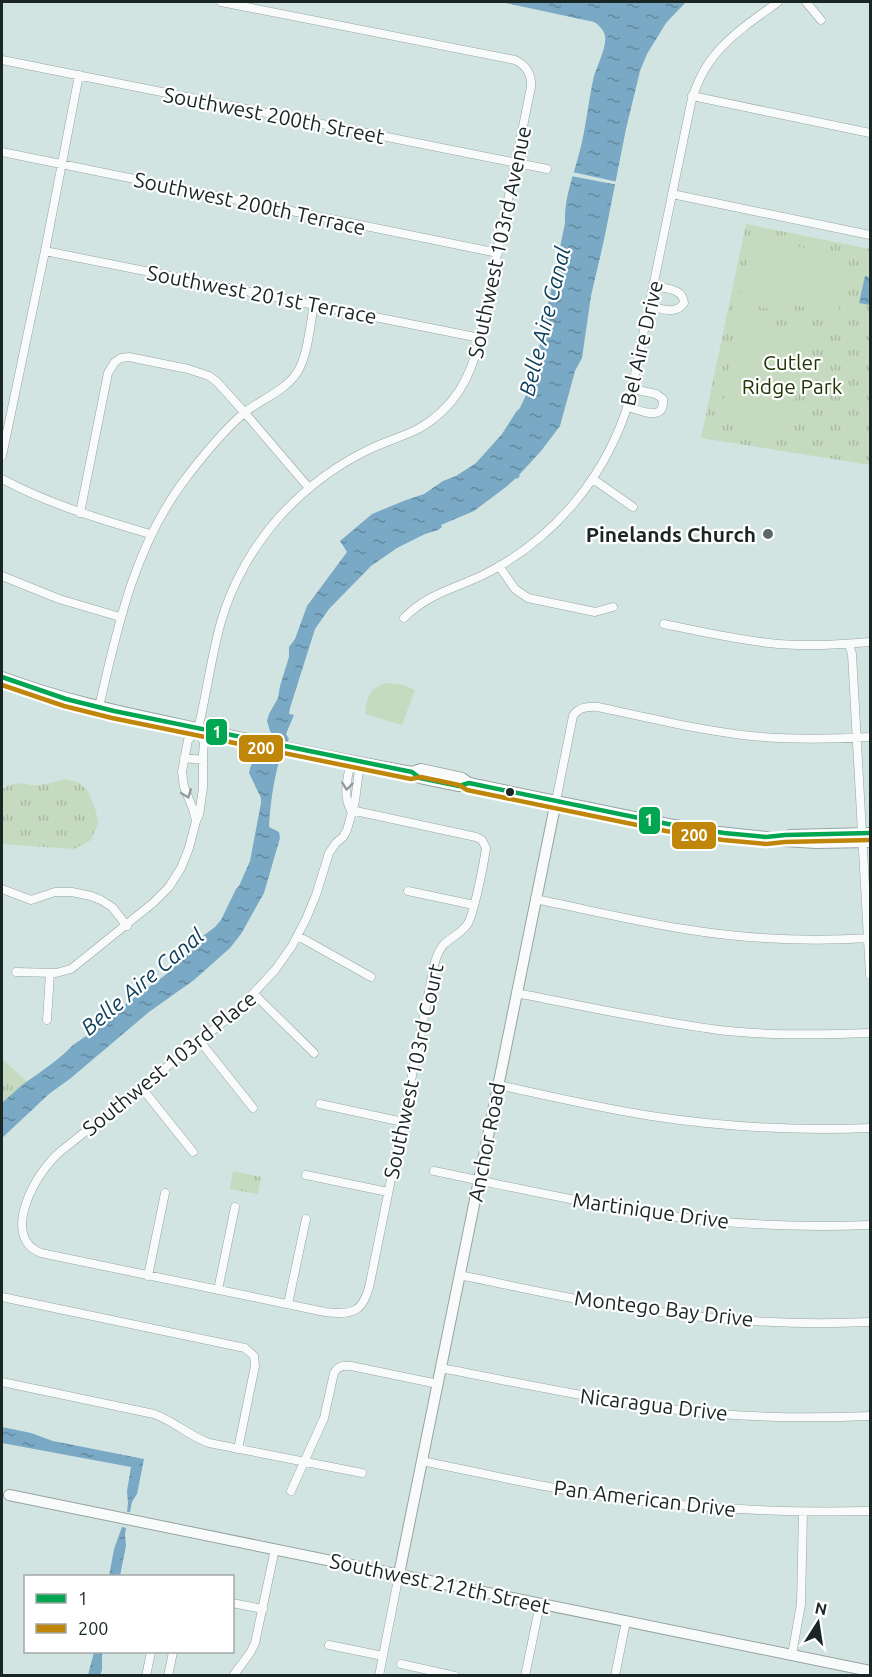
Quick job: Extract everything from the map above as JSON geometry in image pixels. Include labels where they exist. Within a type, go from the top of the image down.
[{"type":"street","name":"Southwest 103rd Avenue","points":[[196,821],[183,782],[184,758],[188,740],[198,729],[220,626],[245,566],[269,530],[309,488],[337,467],[379,445],[418,429],[436,416],[453,399],[467,379],[480,338],[531,87],[531,76],[528,70],[520,63],[509,59],[221,2]]},
{"type":"street","name":"Bel Aire Drive","points":[[405,618],[428,598],[476,578],[526,548],[552,528],[593,479],[613,444],[633,389],[692,96],[703,70],[723,44],[778,2]]},
{"type":"street","points":[[806,2],[820,20]]},
{"type":"street","name":"Southwest 200th Street","points":[[2,60],[547,169]]},
{"type":"street","points":[[2,456],[79,75]]},
{"type":"street","points":[[692,96],[870,133]]},
{"type":"street","name":"Southwest 200th Terrace","points":[[2,152],[498,253]]},
{"type":"street","points":[[672,194],[870,235]]},
{"type":"street","name":"Southwest 201st Terrace","points":[[45,251],[480,338]]},
{"type":"street","points":[[650,306],[675,310],[681,308],[684,303],[678,292],[654,286]]},
{"type":"street","points":[[99,707],[120,617],[150,534],[182,483],[216,442],[245,413],[287,383],[298,370],[304,356],[314,305]]},
{"type":"street","points":[[80,513],[108,373],[112,364],[125,357],[204,373],[217,382],[309,488]]},
{"type":"street","points":[[628,407],[654,414],[664,404],[663,399],[659,396],[633,389]]},
{"type":"street","points":[[2,479],[80,513],[150,534]]},
{"type":"street","points":[[593,479],[633,507]]},
{"type":"street","points":[[499,566],[515,589],[528,598],[595,612],[613,607]]},
{"type":"street","points":[[2,576],[59,599],[120,617]]},
{"type":"street","points":[[664,624],[770,643],[870,642]]},
{"type":"street","points":[[849,644],[852,654],[867,838],[870,975]]},
{"type":"street","points":[[2,677],[47,693],[99,707],[412,772],[420,778],[459,786],[469,783],[682,827],[784,841],[816,843],[867,838]]},
{"type":"street","name":"Anchor Road","points":[[399,1574],[573,716],[584,707],[593,707],[696,727],[760,736],[815,739],[858,738]]},
{"type":"street","name":"Southwest 103rd Avenue","points":[[16,972],[61,973],[71,969],[127,926],[169,886],[186,855],[199,815],[203,789],[204,743],[198,729]]},
{"type":"street","points":[[858,738],[870,737]]},
{"type":"street","points":[[184,758],[203,760]]},
{"type":"street","name":"Southwest 103rd Place","points":[[148,1276],[41,1254],[27,1248],[21,1243],[14,1223],[22,1196],[39,1171],[61,1150],[237,1011],[275,970],[298,936],[316,895],[329,853],[348,830],[355,801],[355,761]]},
{"type":"street","name":"Southwest 103rd Court","points":[[288,1304],[336,1313],[356,1310],[364,1302],[436,957],[446,941],[461,931],[469,922],[485,852],[483,842],[473,836],[351,810]]},
{"type":"street","points":[[2,890],[31,900],[55,892],[82,894],[109,904],[127,926]]},
{"type":"street","points":[[408,891],[474,905]]},
{"type":"street","points":[[536,900],[711,933],[786,939],[869,938]]},
{"type":"street","points":[[298,936],[371,977]]},
{"type":"street","points":[[47,1020],[50,973]]},
{"type":"street","points":[[516,993],[651,1020],[720,1030],[807,1034],[870,1033]]},
{"type":"street","points":[[254,994],[314,1053]]},
{"type":"street","points":[[200,1040],[253,1108]]},
{"type":"street","points":[[498,1085],[623,1111],[720,1125],[800,1129],[870,1128]]},
{"type":"street","points":[[141,1087],[193,1152]]},
{"type":"street","points":[[320,1104],[403,1122]]},
{"type":"street","name":"Martinique Drive","points":[[434,1171],[606,1206],[690,1218],[773,1225],[870,1225]]},
{"type":"street","points":[[306,1175],[388,1192]]},
{"type":"street","points":[[165,1193],[148,1276],[288,1304],[306,1219]]},
{"type":"street","points":[[218,1290],[235,1207]]},
{"type":"street","name":"Montego Bay Drive","points":[[459,1275],[605,1304],[678,1314],[777,1322],[870,1322]]},
{"type":"street","points":[[2,1298],[248,1349],[255,1359],[254,1370],[238,1449]]},
{"type":"street","points":[[291,1491],[324,1418],[335,1370],[342,1366],[357,1367],[438,1384]]},
{"type":"street","name":"Nicaragua Drive","points":[[441,1368],[582,1396],[664,1408],[761,1416],[870,1416]]},
{"type":"street","points":[[2,1382],[149,1412],[202,1440],[362,1473]]},
{"type":"street","name":"Pan American Drive","points":[[422,1461],[532,1484],[616,1498],[701,1508],[802,1512],[870,1511]]},
{"type":"street","name":"Southwest 212th Street","points":[[9,1495],[870,1671]]},
{"type":"street","points":[[792,1655],[801,1604],[802,1512]]},
{"type":"street","points":[[233,1676],[255,1643],[275,1549]]},
{"type":"street","points":[[379,1676],[399,1574]]},
{"type":"street","points":[[234,1604],[263,1610]]},
{"type":"street","points":[[525,1676],[540,1604]]},
{"type":"street","points":[[615,1676],[626,1621]]},
{"type":"street","points":[[329,1645],[383,1656]]},
{"type":"street","points":[[146,1676],[151,1653]]},
{"type":"street","points":[[168,1676],[173,1653]]},
{"type":"street","points":[[401,1664],[436,1674],[454,1676]]},
{"type":"green space","name":"Cutler Ridge Park","points":[[746,224],[870,249],[870,465],[701,438]]},
{"type":"green space","points":[[752,237],[850,257],[838,314],[784,303],[782,311],[739,303]]},
{"type":"green space","points":[[740,319],[812,333],[802,385],[798,385],[788,436],[719,422]]},
{"type":"green space","points":[[387,683],[400,684],[415,690],[402,725],[365,714],[370,694]]},
{"type":"green space","points":[[65,779],[78,782],[87,790],[96,811],[98,824],[91,840],[74,849],[2,844],[2,790],[16,783],[40,785]]},
{"type":"green space","points":[[2,1059],[27,1082],[2,1103]]},
{"type":"green space","points":[[233,1171],[261,1177],[258,1194],[230,1189]]},
{"type":"water","points":[[501,2],[686,2],[666,23],[647,54],[640,71],[591,296],[582,358],[575,371],[560,426],[517,479],[474,511],[397,548],[371,566],[329,609],[315,629],[290,708],[289,714],[294,715],[286,734],[289,739],[277,768],[269,827],[279,832],[280,838],[264,893],[241,934],[230,948],[194,980],[149,1012],[49,1094],[2,1138],[2,1103],[90,1033],[110,1013],[168,973],[193,948],[195,942],[221,920],[250,861],[261,803],[261,798],[249,773],[253,759],[266,751],[273,751],[274,737],[267,721],[278,698],[289,657],[289,647],[295,639],[307,606],[347,552],[340,541],[372,514],[424,494],[476,463],[502,434],[520,408],[532,382],[565,223],[567,196],[581,145],[594,76],[605,36],[594,22]]},
{"type":"water","points":[[865,276],[870,278],[870,305],[859,303]]},
{"type":"water","points":[[2,1427],[31,1433],[53,1441],[144,1459],[137,1494],[130,1512],[127,1512],[127,1491],[131,1467],[2,1443]]},
{"type":"water","points":[[122,1527],[126,1528],[126,1546],[120,1575],[109,1575],[114,1549]]},
{"type":"water","points":[[94,1653],[102,1653],[100,1675],[88,1675]]},
{"type":"pier","points":[[572,172],[618,182],[618,185],[571,176]]},
{"type":"transit line","name":"1","points":[[2,677],[66,699],[114,711],[412,772],[420,778],[459,786],[469,783],[668,824],[766,837],[870,833]]},
{"type":"transit line","name":"200","points":[[2,685],[64,706],[112,718],[411,779],[421,777],[459,785],[467,790],[666,831],[766,844],[870,840]]},
{"type":"place","name":"Pinelands Church","points":[[768,534]]},
{"type":"water label","name":"Belle Aire Canal","points":[[544,321]]},
{"type":"water label","name":"Belle Aire Canal","points":[[142,981]]}]
